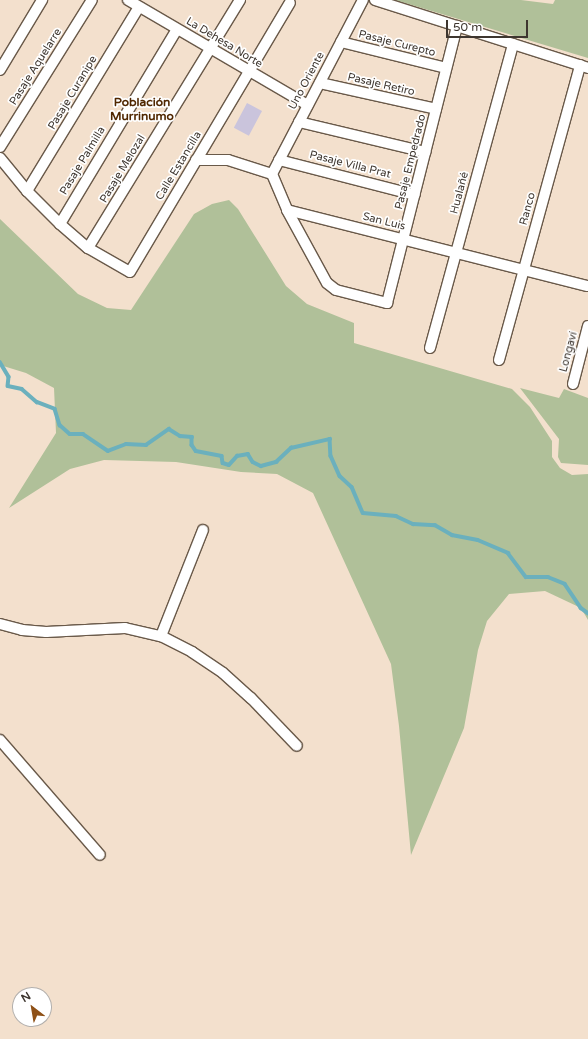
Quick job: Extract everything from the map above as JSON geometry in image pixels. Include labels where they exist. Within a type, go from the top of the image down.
[{"type":"street","name":"Pasaje Aquelarre","points":[[0,147],[92,0]]},
{"type":"street","name":"La Dehesa Norte","points":[[128,0],[177,28],[248,72],[308,105]]},
{"type":"street","name":"Pasaje Melozal","points":[[88,248],[240,0]]},
{"type":"street","name":"Uno Oriente","points":[[272,174],[363,0]]},
{"type":"street","points":[[375,0],[584,66]]},
{"type":"street","points":[[0,70],[39,1]]},
{"type":"street","name":"Calle Estancilla","points":[[88,248],[130,272],[290,3]]},
{"type":"street","name":"Pasaje Curanipe","points":[[27,191],[140,7]]},
{"type":"street","name":"Pasaje Empedrado","points":[[287,210],[327,283],[336,290],[386,303],[415,195],[457,26]]},
{"type":"street","name":"Pasaje Palmilla","points":[[60,224],[177,28]]},
{"type":"street","name":"Pasaje Curepto","points":[[341,42],[446,68]]},
{"type":"street","name":"Hualañé","points":[[430,348],[513,44]]},
{"type":"street","name":"Ranco","points":[[499,360],[524,269],[584,66]]},
{"type":"street","name":"Pasaje Retiro","points":[[320,83],[436,109]]},
{"type":"street","points":[[299,122],[425,152]]},
{"type":"street","points":[[0,158],[27,191],[60,224],[88,248]]},
{"type":"street","points":[[196,160],[228,160],[272,174],[287,210]]},
{"type":"street","name":"Pasaje Villa Prat","points":[[279,160],[415,195]]},
{"type":"street","name":"San Luis","points":[[287,210],[588,286]]},
{"type":"street","name":"Longaví","points":[[573,384],[588,326]]},
{"type":"street","points":[[161,636],[203,530]]},
{"type":"street","points":[[0,624],[22,630],[46,632],[125,628],[161,636],[192,652],[223,673],[251,698],[297,746]]},
{"type":"street","points":[[0,740],[100,855]]},
{"type":"green space","points":[[395,0],[521,0],[553,4],[555,0],[588,0],[588,58]]},
{"type":"green space","points":[[229,200],[238,209],[286,286],[307,304],[354,323],[354,343],[512,389],[530,407],[552,441],[552,457],[560,468],[572,475],[588,474],[588,620],[581,608],[545,591],[509,594],[487,621],[478,650],[464,728],[411,855],[399,726],[391,664],[313,493],[277,474],[241,472],[176,462],[104,460],[70,469],[9,508],[56,433],[54,388],[26,373],[0,365],[0,219],[78,294],[107,308],[131,310],[194,214],[212,204]]},
{"type":"green space","points":[[520,388],[559,398],[564,389],[588,398],[588,465],[561,463],[558,457],[559,439]]},
{"type":"building","points":[[247,103],[262,111],[249,136],[234,128]]},
{"type":"waterway","points":[[0,362],[9,377],[8,386],[22,389],[37,402],[55,409],[60,425],[70,434],[83,434],[108,451],[126,444],[146,445],[169,429],[180,436],[192,437],[192,445],[196,451],[222,456],[223,463],[229,465],[237,456],[248,454],[253,462],[261,466],[276,462],[291,448],[330,439],[331,456],[340,476],[352,487],[363,513],[396,516],[413,524],[435,525],[452,535],[478,540],[508,553],[526,577],[548,577],[565,584],[581,608],[588,613]]},
{"type":"district","name":"Población Murrinumo","points":[[142,110]]}]
